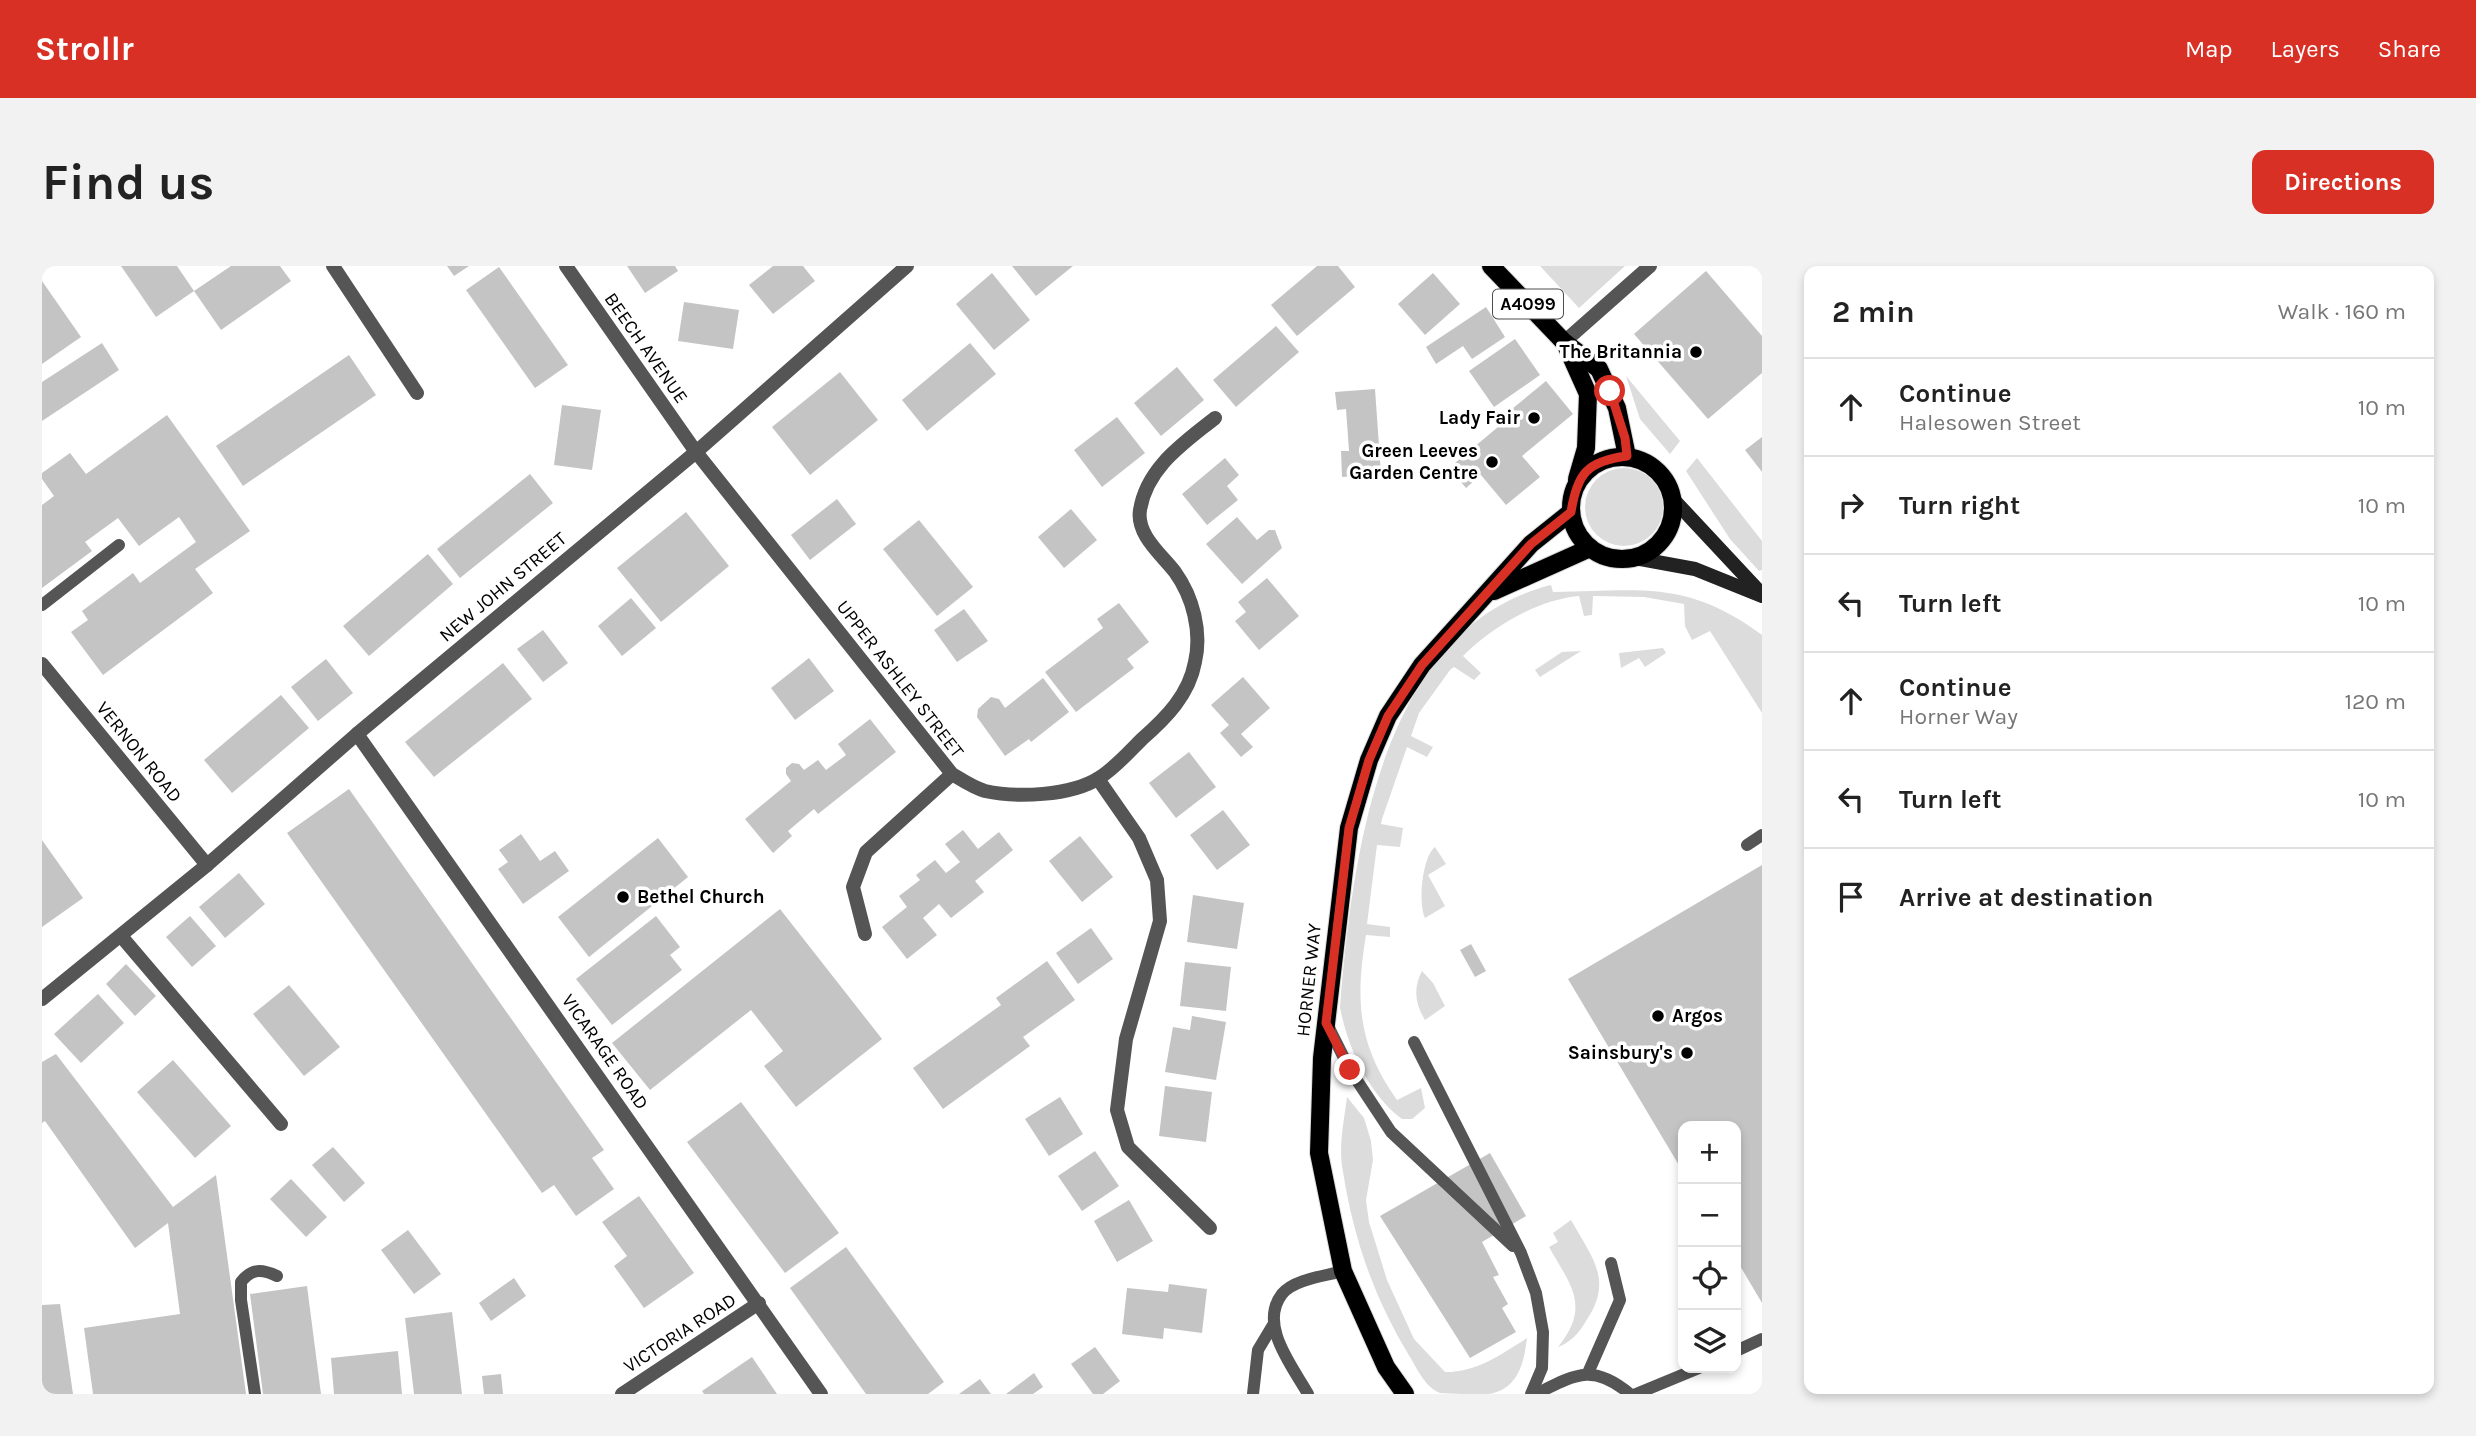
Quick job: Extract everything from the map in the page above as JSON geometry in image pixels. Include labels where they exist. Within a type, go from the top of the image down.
[{"type":"main road","name":"A4099","points":[[1491,266],[1564,342],[1599,369],[1617,408],[1627,456]]},
{"type":"main road","name":"A4099","points":[[1564,342],[1588,394],[1586,448],[1575,487]]},
{"type":"main road","points":[[1627,456],[1656,468],[1668,483],[1674,500],[1671,525],[1659,544],[1635,558],[1620,559],[1600,554],[1590,548],[1576,531],[1571,512],[1575,487],[1594,465],[1605,458],[1627,456]]},
{"type":"main road","name":"HORNER WAY","points":[[1405,1394],[1386,1367],[1343,1271],[1319,1153],[1322,1058],[1349,828],[1369,760],[1388,716],[1422,665],[1531,544],[1571,512]]},
{"type":"main road","name":"HORNER WAY","points":[[1484,596],[1590,548]]},
{"type":"street","points":[[333,266],[417,393]]},
{"type":"street","name":"BEECH AVENUE","points":[[566,266],[696,452]]},
{"type":"street","name":"NEW JOHN STREET","points":[[42,999],[207,865],[357,734],[696,452],[907,266]]},
{"type":"street","points":[[1564,342],[1650,266]]},
{"type":"street","points":[[1210,1228],[1128,1147],[1117,1111],[1126,1039],[1160,921],[1157,880],[1144,849],[1098,779],[1169,716],[1186,689],[1196,661],[1196,614],[1176,574],[1148,542],[1139,512],[1148,484],[1166,458],[1215,418]]},
{"type":"street","name":"UPPER ASHLEY STREET","points":[[696,452],[952,774],[983,790],[1019,795],[1054,792],[1098,779]]},
{"type":"street","points":[[1674,500],[1762,596]]},
{"type":"street","points":[[1635,558],[1695,569],[1762,596]]},
{"type":"street","name":"VERNON ROAD","points":[[42,664],[207,865]]},
{"type":"street","name":"VICARAGE ROAD","points":[[357,734],[821,1394]]},
{"type":"street","points":[[865,934],[853,887],[866,852],[952,774]]},
{"type":"street","points":[[121,936],[281,1124]]},
{"type":"street","name":"VICTORIA ROAD","points":[[622,1394],[759,1304]]},
{"type":"lane","points":[[42,605],[119,545]]},
{"type":"lane","points":[[1747,845],[1762,835]]},
{"type":"lane","points":[[1326,1023],[1350,1070],[1391,1132],[1521,1253]]},
{"type":"lane","points":[[1414,1042],[1521,1253],[1536,1293],[1544,1332],[1542,1368],[1534,1394]]},
{"type":"lane","points":[[1588,1373],[1620,1300],[1611,1263]]},
{"type":"lane","points":[[254,1394],[241,1282],[256,1270],[265,1270],[277,1276]]},
{"type":"lane","points":[[1253,1394],[1258,1350],[1273,1325],[1283,1293],[1299,1284],[1343,1271]]},
{"type":"lane","points":[[1273,1325],[1308,1394]]},
{"type":"lane","points":[[1741,1349],[1762,1339]]},
{"type":"lane","points":[[1534,1394],[1588,1373],[1610,1377],[1630,1394]]},
{"type":"lane","points":[[1636,1394],[1687,1373]]},
{"type":"shaded area","points":[[1540,266],[1625,266],[1579,308]]},
{"type":"shaded area","points":[[1626,376],[1680,441],[1670,454],[1640,419]]},
{"type":"shaded area","points":[[1697,458],[1762,541],[1762,570],[1759,571],[1730,539],[1686,471]]},
{"type":"shaded area","points":[[1616,468],[1632,468],[1646,474],[1657,485],[1663,499],[1663,515],[1657,529],[1646,540],[1632,546],[1616,546],[1602,540],[1591,529],[1585,515],[1585,499],[1591,485],[1602,474]]},
{"type":"shaded area","points":[[1551,585],[1553,592],[1662,592],[1710,605],[1735,617],[1762,635],[1762,713],[1710,631],[1692,640],[1685,626],[1684,604],[1644,597],[1593,596],[1592,615],[1584,616],[1579,596],[1547,603],[1502,625],[1463,656],[1481,673],[1474,680],[1454,667],[1450,670],[1419,713],[1411,736],[1433,747],[1427,757],[1407,747],[1382,819],[1381,824],[1403,828],[1400,847],[1377,845],[1367,924],[1390,927],[1390,937],[1366,935],[1363,959],[1363,1022],[1374,1060],[1397,1100],[1421,1088],[1425,1108],[1412,1119],[1402,1119],[1379,1097],[1361,1069],[1348,1038],[1340,1007],[1354,885],[1367,820],[1386,757],[1412,699],[1447,648],[1493,609]]},
{"type":"shaded area","points":[[1663,648],[1666,653],[1645,667],[1639,658],[1621,668],[1619,653]]},
{"type":"shaded area","points":[[1581,651],[1540,677],[1535,670],[1562,652]]},
{"type":"shaded area","points":[[1435,847],[1446,864],[1428,875],[1445,906],[1425,918],[1422,881],[1427,860]]},
{"type":"shaded area","points":[[1422,971],[1433,983],[1445,1006],[1425,1020],[1416,996]]},
{"type":"shaded area","points":[[1347,1097],[1364,1118],[1371,1141],[1373,1160],[1366,1200],[1369,1222],[1387,1280],[1414,1339],[1445,1372],[1478,1366],[1527,1338],[1518,1374],[1506,1387],[1488,1394],[1440,1393],[1422,1378],[1397,1335],[1367,1268],[1353,1221],[1341,1153]]},
{"type":"shaded area","points":[[1571,1220],[1597,1269],[1598,1293],[1581,1329],[1571,1340],[1558,1347],[1574,1320],[1574,1296],[1549,1247],[1558,1242],[1553,1233]]},
{"type":"building","points":[[121,266],[177,266],[194,291],[156,317]]},
{"type":"building","points":[[231,266],[280,266],[291,281],[221,330],[194,291]]},
{"type":"building","points":[[447,266],[469,266],[454,276]]},
{"type":"building","points":[[627,266],[675,266],[678,271],[645,293]]},
{"type":"building","points":[[773,266],[803,266],[815,281],[773,314],[749,285]]},
{"type":"building","points":[[1012,266],[1073,266],[1036,296]]},
{"type":"building","points":[[1317,266],[1338,266],[1355,287],[1297,336],[1271,305]]},
{"type":"building","points":[[499,267],[568,365],[535,388],[466,290]]},
{"type":"building","points":[[1706,271],[1762,336],[1762,373],[1708,419],[1634,334]]},
{"type":"building","points":[[992,273],[1030,320],[994,350],[956,304]]},
{"type":"building","points":[[1433,273],[1460,304],[1425,335],[1398,304]]},
{"type":"building","points":[[42,281],[81,337],[42,364]]},
{"type":"building","points":[[684,302],[739,310],[733,349],[678,341]]},
{"type":"building","points":[[1486,307],[1505,337],[1472,359],[1463,346],[1436,364],[1426,347]]},
{"type":"building","points":[[1276,326],[1299,352],[1236,407],[1213,380]]},
{"type":"building","points":[[1515,339],[1540,375],[1494,407],[1469,371]]},
{"type":"building","points":[[102,343],[119,370],[42,421],[42,382]]},
{"type":"building","points":[[970,343],[996,374],[927,431],[902,400]]},
{"type":"building","points":[[349,355],[376,395],[243,486],[216,446]]},
{"type":"building","points":[[1177,367],[1204,400],[1161,436],[1134,403]]},
{"type":"building","points":[[840,372],[878,420],[810,475],[772,427]]},
{"type":"building","points":[[1546,381],[1573,414],[1522,456],[1540,477],[1506,505],[1481,475],[1466,488],[1449,468],[1498,427],[1495,423]]},
{"type":"building","points":[[1375,389],[1381,474],[1342,477],[1341,451],[1349,451],[1346,409],[1337,410],[1335,392]]},
{"type":"building","points":[[562,405],[601,410],[592,470],[554,465]]},
{"type":"building","points":[[167,415],[250,531],[195,569],[213,593],[103,675],[71,632],[88,620],[82,611],[133,573],[140,583],[196,542],[179,517],[139,546],[118,518],[85,542],[92,551],[42,588],[42,505],[54,496],[42,479],[42,473],[70,453],[86,474]]},
{"type":"building","points":[[1117,417],[1145,453],[1102,487],[1074,450]]},
{"type":"building","points":[[1762,437],[1762,472],[1745,450]]},
{"type":"building","points":[[1225,458],[1239,475],[1227,486],[1238,500],[1207,525],[1182,494]]},
{"type":"building","points":[[530,474],[553,503],[460,578],[437,549]]},
{"type":"building","points":[[837,499],[856,524],[810,560],[791,535]]},
{"type":"building","points":[[1071,509],[1097,540],[1064,568],[1038,537]]},
{"type":"building","points":[[686,512],[729,566],[661,622],[617,568]]},
{"type":"building","points":[[1237,517],[1257,540],[1269,530],[1275,530],[1282,548],[1242,584],[1206,544]]},
{"type":"building","points":[[919,520],[973,587],[937,616],[883,549]]},
{"type":"building","points":[[428,554],[453,584],[369,656],[343,626]]},
{"type":"building","points":[[1267,578],[1299,616],[1259,650],[1235,621],[1246,612],[1238,602]]},
{"type":"building","points":[[631,598],[656,628],[622,656],[598,626]]},
{"type":"building","points":[[1119,603],[1149,642],[1127,659],[1134,668],[1076,712],[1045,672],[1103,628],[1097,619]]},
{"type":"building","points":[[964,609],[988,641],[957,662],[934,630]]},
{"type":"building","points":[[543,630],[568,663],[543,682],[517,649]]},
{"type":"building","points":[[809,658],[834,691],[795,720],[771,688]]},
{"type":"building","points":[[326,659],[353,693],[318,721],[291,687]]},
{"type":"building","points":[[503,663],[532,699],[434,777],[405,742]]},
{"type":"building","points":[[1243,677],[1270,708],[1241,734],[1253,747],[1241,757],[1220,733],[1229,725],[1211,705]]},
{"type":"building","points":[[1043,678],[1069,712],[1031,742],[1029,739],[1005,756],[977,717],[978,709],[991,697],[999,699],[1005,708]]},
{"type":"building","points":[[281,695],[309,728],[232,793],[204,760]]},
{"type":"building","points":[[870,719],[896,752],[818,814],[814,809],[788,831],[792,836],[773,853],[745,819],[791,781],[786,774],[786,768],[792,763],[799,764],[804,770],[818,760],[826,770],[846,755],[838,744]]},
{"type":"building","points":[[1189,752],[1216,787],[1176,818],[1149,783]]},
{"type":"building","points":[[349,789],[604,1150],[592,1158],[614,1189],[576,1216],[554,1185],[542,1193],[287,833]]},
{"type":"building","points":[[1223,810],[1250,845],[1217,870],[1190,835]]},
{"type":"building","points":[[963,830],[978,849],[999,832],[1013,850],[975,881],[984,892],[951,918],[939,904],[923,918],[937,935],[907,959],[882,927],[907,907],[899,896],[920,880],[916,875],[935,860],[946,873],[960,862],[945,844]]},
{"type":"building","points":[[521,834],[540,861],[555,851],[569,871],[523,904],[498,869],[508,862],[499,850]]},
{"type":"building","points":[[1080,836],[1113,877],[1082,902],[1049,861]]},
{"type":"building","name":"Bethel Church","points":[[658,838],[688,877],[589,957],[558,917]]},
{"type":"building","points":[[42,840],[83,898],[42,927]]},
{"type":"building","name":"Sainsbury's","points":[[1762,865],[1762,1303],[1741,1267],[1741,1121],[1678,1121],[1678,1164],[1568,979]]},
{"type":"building","points":[[239,873],[265,904],[225,938],[199,907]]},
{"type":"building","points":[[1193,895],[1244,903],[1237,949],[1187,942]]},
{"type":"building","points":[[780,909],[882,1039],[796,1107],[764,1066],[783,1051],[751,1010],[650,1090],[612,1043]]},
{"type":"building","points":[[190,916],[216,946],[192,967],[166,937]]},
{"type":"building","points":[[656,916],[680,947],[670,955],[682,970],[612,1025],[576,979]]},
{"type":"building","points":[[1091,928],[1113,959],[1078,984],[1056,953]]},
{"type":"building","points":[[1471,944],[1486,971],[1475,977],[1460,950]]},
{"type":"building","points":[[1047,961],[1075,1000],[1023,1037],[1030,1046],[943,1109],[913,1068],[1001,1005],[996,998]]},
{"type":"building","points":[[1185,962],[1231,967],[1226,1011],[1180,1006]]},
{"type":"building","points":[[126,964],[156,996],[135,1016],[106,984]]},
{"type":"building","points":[[289,985],[340,1047],[304,1076],[253,1014]]},
{"type":"building","points":[[98,994],[124,1023],[81,1063],[54,1034]]},
{"type":"building","points":[[1192,1016],[1226,1022],[1216,1080],[1165,1072],[1173,1027],[1190,1030]]},
{"type":"building","points":[[56,1054],[173,1207],[216,1175],[246,1394],[93,1394],[84,1328],[180,1314],[168,1223],[135,1248],[45,1121],[42,1123],[42,1062]]},
{"type":"building","points":[[173,1060],[231,1126],[195,1158],[137,1092]]},
{"type":"building","points":[[1165,1086],[1212,1092],[1206,1142],[1159,1136]]},
{"type":"building","points":[[1060,1097],[1083,1134],[1049,1156],[1025,1119]]},
{"type":"building","points":[[741,1102],[839,1233],[785,1273],[687,1142]]},
{"type":"building","points":[[333,1147],[365,1183],[344,1202],[312,1165]]},
{"type":"building","points":[[1095,1151],[1119,1186],[1082,1211],[1058,1176]]},
{"type":"building","points":[[1490,1153],[1526,1216],[1482,1242],[1499,1275],[1493,1277],[1508,1304],[1502,1308],[1516,1332],[1470,1358],[1380,1216]]},
{"type":"building","points":[[291,1179],[327,1217],[306,1237],[270,1199]]},
{"type":"building","points":[[639,1196],[694,1273],[644,1308],[614,1266],[627,1256],[602,1222]]},
{"type":"building","points":[[1129,1200],[1153,1241],[1117,1262],[1094,1221]]},
{"type":"building","points":[[408,1230],[441,1274],[414,1294],[381,1250]]},
{"type":"building","points":[[846,1247],[944,1382],[928,1394],[866,1394],[790,1288]]},
{"type":"building","points":[[514,1278],[526,1296],[491,1321],[479,1303]]},
{"type":"building","points":[[1169,1284],[1207,1289],[1202,1333],[1164,1328],[1163,1339],[1122,1334],[1127,1288],[1168,1292]]},
{"type":"building","points":[[307,1286],[321,1394],[263,1394],[250,1294]]},
{"type":"building","points":[[60,1304],[73,1394],[42,1394],[42,1305]]},
{"type":"building","points":[[452,1312],[462,1394],[414,1394],[405,1318]]},
{"type":"building","points":[[1095,1347],[1120,1381],[1103,1394],[1093,1394],[1071,1364]]},
{"type":"building","points":[[398,1351],[402,1394],[334,1394],[331,1358]]},
{"type":"building","points":[[752,1357],[777,1394],[704,1394],[702,1391]]},
{"type":"building","points":[[1034,1373],[1043,1387],[1033,1394],[1006,1394]]},
{"type":"building","points":[[501,1374],[503,1394],[484,1394],[482,1376]]},
{"type":"building","points":[[980,1379],[991,1394],[959,1394]]},
{"type":"place","name":"The Britannia","points":[[1696,352]]},
{"type":"place","name":"Lady Fair","points":[[1534,418]]},
{"type":"place","name":"Green Leeves Garden Centre","points":[[1492,462]]},
{"type":"place","name":"Bethel Church","points":[[623,897]]},
{"type":"place","name":"Argos","points":[[1658,1016]]},
{"type":"place","name":"Sainsbury's","points":[[1687,1053]]},
{"type":"route","points":[[1350,1070],[1326,1023],[1349,828],[1369,760],[1388,716],[1422,665],[1531,544],[1571,512],[1575,487],[1585,472],[1605,458],[1627,456],[1625,438],[1610,391]]}]
